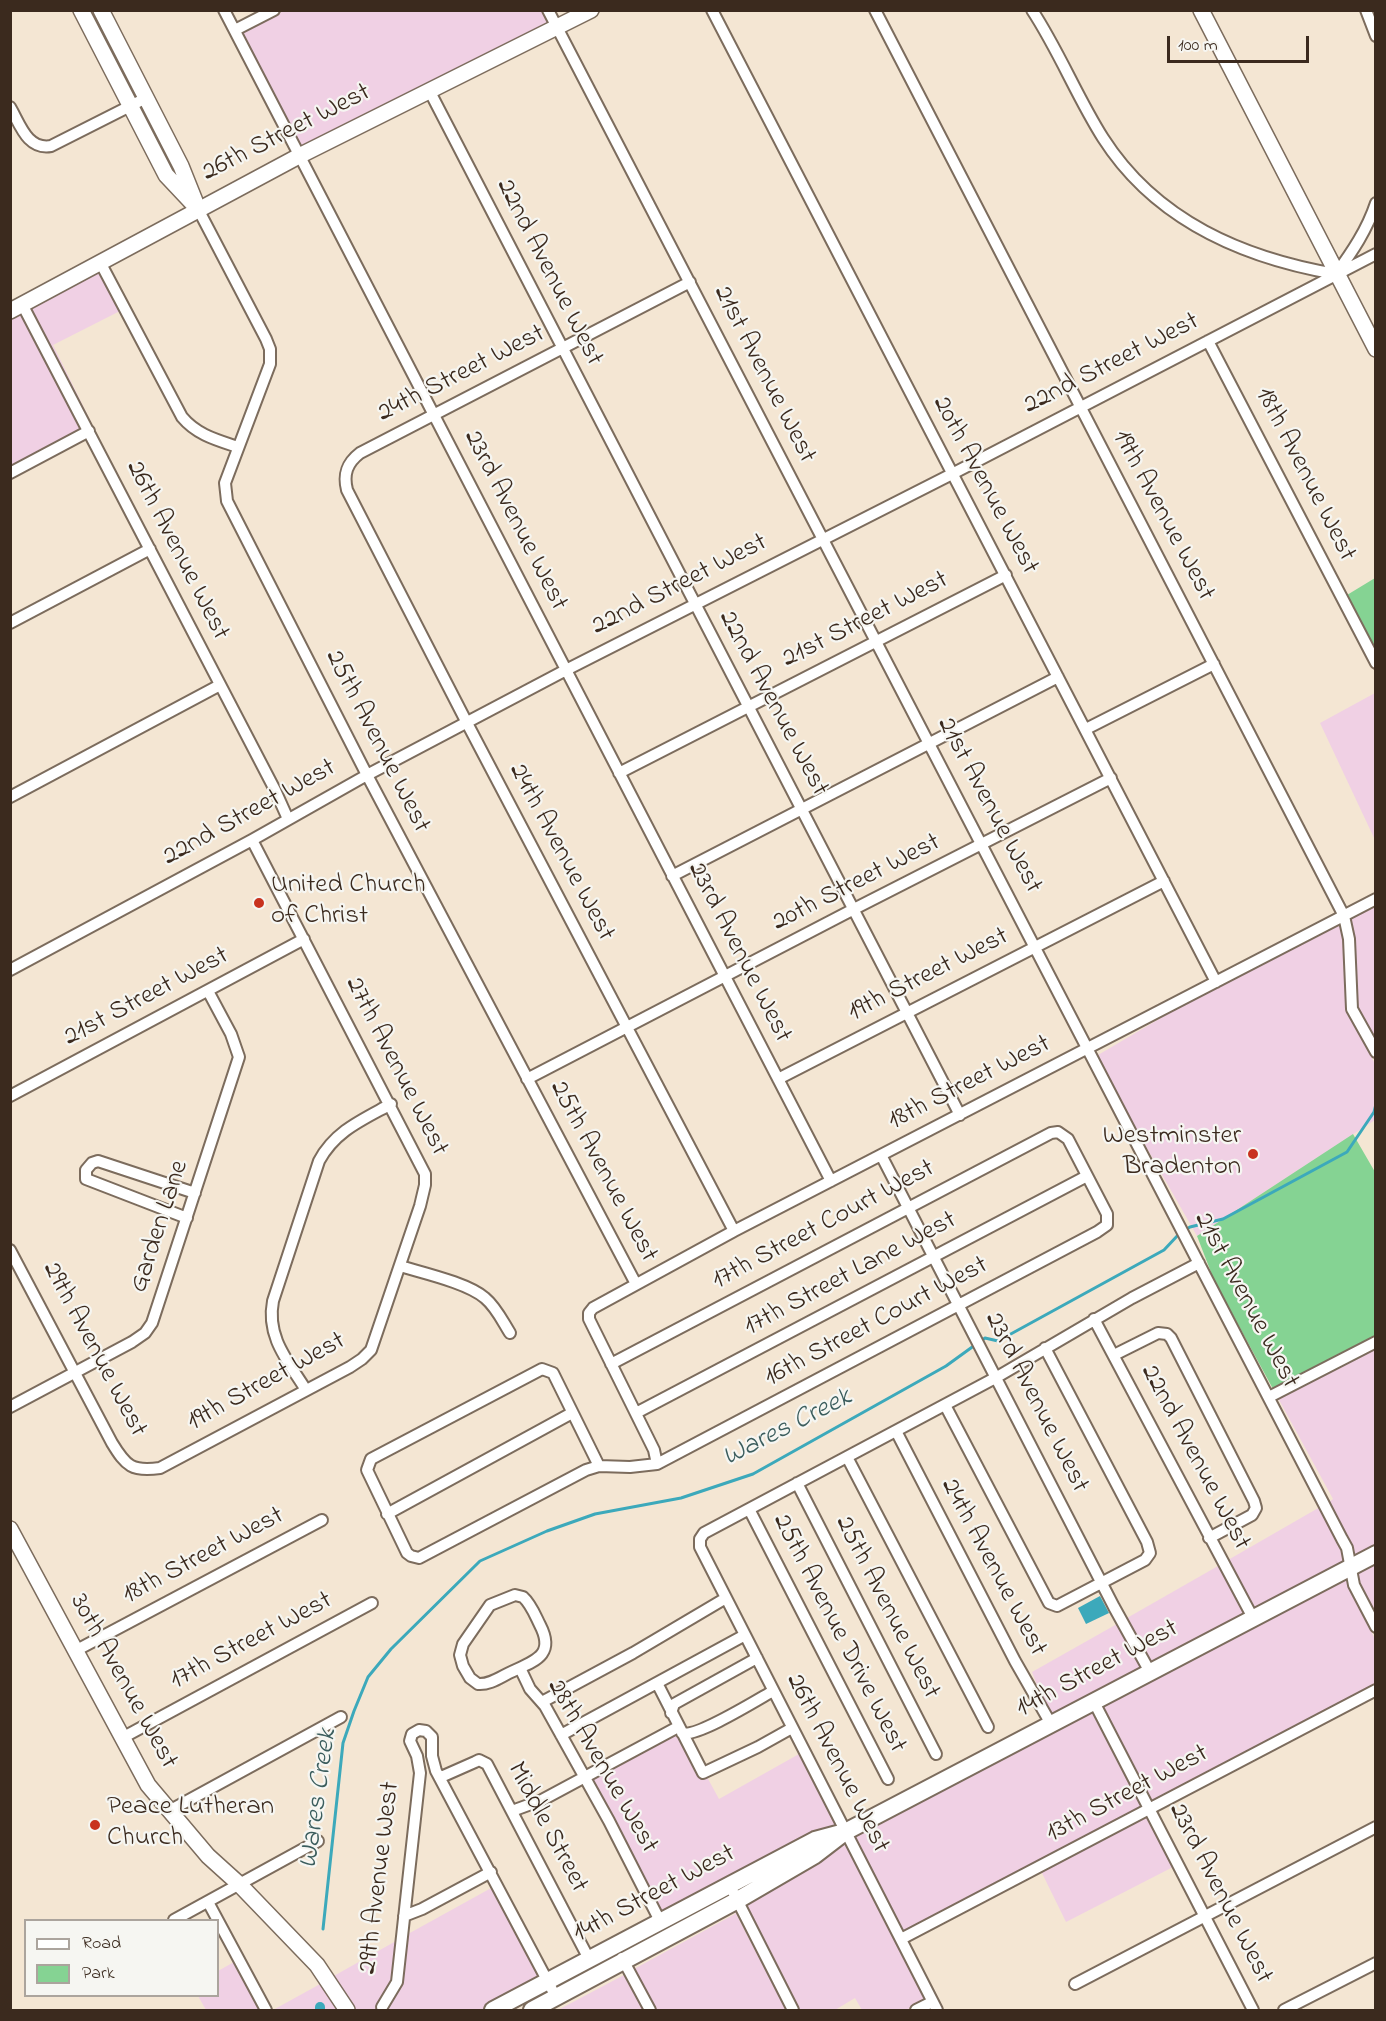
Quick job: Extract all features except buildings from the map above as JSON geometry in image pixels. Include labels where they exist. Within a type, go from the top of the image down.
[{"type":"main road","name":"14th Street West","points":[[532,2010],[736,1901],[815,1855],[845,1832],[1376,1554]]},
{"type":"main road","name":"14th Street West","points":[[494,2010],[815,1840],[845,1832]]},
{"type":"street","points":[[81,10],[166,175],[198,209]]},
{"type":"street","points":[[101,10],[181,166],[198,209]]},
{"type":"street","name":"23rd Avenue West","points":[[224,10],[831,1181]]},
{"type":"street","points":[[235,30],[274,10]]},
{"type":"street","name":"21st Avenue West","points":[[548,10],[1347,1548],[1354,1585],[1376,1627]]},
{"type":"street","name":"26th Street West","points":[[16,308],[299,156],[591,10]]},
{"type":"street","name":"20th Avenue West","points":[[712,10],[1216,982]]},
{"type":"street","name":"19th Avenue West","points":[[875,10],[1344,916],[1349,939],[1353,1009],[1376,1052]]},
{"type":"street","points":[[1032,10],[1054,45],[1109,146],[1126,168],[1165,207],[1204,233],[1250,253],[1305,269],[1336,274]]},
{"type":"street","points":[[1201,10],[1376,349]]},
{"type":"street","points":[[1366,10],[1376,36]]},
{"type":"street","name":"22nd Avenue West","points":[[429,90],[960,1115]]},
{"type":"street","points":[[10,107],[26,137],[36,146],[51,147],[146,98]]},
{"type":"street","points":[[1336,274],[1368,225],[1376,203]]},
{"type":"street","name":"25th Avenue West","points":[[198,209],[270,349],[270,364],[225,483],[227,501],[367,775],[636,1284]]},
{"type":"street","name":"22nd Street West","points":[[10,970],[252,840],[367,775],[566,670],[952,474],[1376,254]]},
{"type":"street","points":[[100,262],[182,417],[196,431],[205,436],[238,447]]},
{"type":"street","name":"24th Street West","points":[[349,494],[345,482],[346,472],[354,458],[360,453],[690,282]]},
{"type":"street","name":"26th Avenue West","points":[[16,308],[89,431],[288,819]]},
{"type":"street","name":"18th Avenue West","points":[[1208,340],[1376,663]]},
{"type":"street","points":[[10,473],[89,431]]},
{"type":"street","name":"24th Avenue West","points":[[349,494],[466,723],[734,1231]]},
{"type":"street","points":[[10,624],[150,549]]},
{"type":"street","name":"21st Street West","points":[[619,772],[1006,575]]},
{"type":"street","points":[[1086,729],[1214,664]]},
{"type":"street","points":[[672,876],[1058,677]]},
{"type":"street","points":[[10,797],[220,685]]},
{"type":"street","name":"20th Street West","points":[[527,1079],[1111,778]]},
{"type":"street","name":"27th Avenue West","points":[[252,840],[391,1104],[425,1174],[424,1193],[400,1266]]},
{"type":"street","name":"19th Street West","points":[[778,1078],[1164,881]]},
{"type":"street","name":"18th Street West","points":[[611,1364],[589,1319],[593,1308],[734,1231],[1376,899]]},
{"type":"street","name":"21st Street West","points":[[10,1096],[304,939]]},
{"type":"street","name":"Garden Lane","points":[[10,1407],[132,1341],[145,1332],[152,1323],[239,1057],[231,1034],[208,991]]},
{"type":"street","points":[[306,1390],[281,1349],[272,1329],[273,1301],[319,1161],[327,1146],[345,1130],[391,1104]]},
{"type":"street","name":"17th Street Court West","points":[[611,1364],[1051,1133],[1058,1132],[1068,1139],[1087,1176]]},
{"type":"street","name":"23rd Avenue West","points":[[881,1155],[1150,1672]]},
{"type":"street","points":[[187,1218],[86,1179],[86,1170],[98,1161],[195,1193]]},
{"type":"street","name":"16th Street Court West","points":[[657,1464],[1097,1232],[1107,1225],[1107,1215],[1087,1176]]},
{"type":"street","name":"17th Street Lane West","points":[[636,1413],[1087,1176]]},
{"type":"street","name":"29th Avenue West","points":[[10,1250],[121,1458],[135,1469]]},
{"type":"street","points":[[749,1509],[997,1377],[1094,1319],[1199,1263]]},
{"type":"street","points":[[400,1266],[479,1294],[494,1308],[510,1333]]},
{"type":"street","name":"19th Street West","points":[[135,1469],[160,1468],[362,1359],[370,1350],[400,1266]]},
{"type":"street","name":"22nd Avenue West","points":[[1094,1319],[1253,1618]]},
{"type":"street","points":[[1114,1355],[1151,1336],[1162,1333],[1171,1338],[1256,1508],[1252,1515],[1209,1538]]},
{"type":"street","points":[[1269,1397],[1376,1342]]},
{"type":"street","points":[[945,1405],[1046,1600],[1053,1606],[1145,1560],[1150,1553],[1147,1542],[1045,1348]]},
{"type":"street","points":[[599,1466],[553,1373],[547,1369],[539,1370],[371,1459],[366,1470],[407,1553],[419,1558],[574,1474],[599,1466],[630,1467],[657,1464],[654,1450],[611,1364]]},
{"type":"street","points":[[387,1514],[572,1413]]},
{"type":"street","name":"24th Avenue West","points":[[896,1431],[1015,1661],[1051,1724]]},
{"type":"street","points":[[847,1457],[988,1727]]},
{"type":"street","name":"25th Avenue West","points":[[797,1484],[936,1754]]},
{"type":"street","name":"26th Avenue West","points":[[749,1509],[704,1533],[700,1547],[935,2006]]},
{"type":"street","name":"25th Avenue Drive West","points":[[749,1509],[888,1779]]},
{"type":"street","name":"18th Street West","points":[[75,1651],[322,1520]]},
{"type":"street","name":"30th Avenue West","points":[[10,1529],[148,1785],[208,1856],[239,1884],[317,1965],[346,2010]]},
{"type":"street","points":[[515,1595],[526,1600],[547,1641],[543,1653],[520,1668],[489,1683],[478,1684],[466,1673],[460,1654],[463,1644],[490,1605],[515,1595]]},
{"type":"street","points":[[542,1702],[633,1653],[726,1598]]},
{"type":"street","name":"17th Street West","points":[[122,1738],[372,1603]]},
{"type":"street","points":[[561,1735],[745,1635]]},
{"type":"street","points":[[671,1713],[674,1704],[688,1695],[757,1659]]},
{"type":"street","name":"28th Avenue West","points":[[520,1668],[530,1689],[542,1702],[609,1821],[660,1921]]},
{"type":"street","points":[[657,1683],[703,1773],[792,1728]]},
{"type":"street","name":"13th Street West","points":[[901,1939],[1376,1690]]},
{"type":"street","points":[[512,1811],[542,1800],[680,1730],[690,1734],[707,1727],[773,1691]]},
{"type":"street","name":"23rd Avenue West","points":[[1094,1702],[1253,2010]]},
{"type":"street","points":[[169,1811],[341,1717]]},
{"type":"street","points":[[420,1767],[410,1741],[412,1734],[419,1730],[426,1731],[432,1737],[434,1764],[556,1997]]},
{"type":"street","name":"Middle Street","points":[[441,1777],[475,1762],[483,1761],[487,1764],[589,1959]]},
{"type":"street","name":"29th Avenue West","points":[[382,2007],[397,1982],[420,1767],[434,1764]]},
{"type":"street","points":[[1075,1984],[1376,1827]]},
{"type":"street","points":[[176,1919],[318,1841]]},
{"type":"street","points":[[404,1916],[422,1909],[491,1872]]},
{"type":"street","points":[[729,1884],[793,2010]]},
{"type":"street","points":[[208,1902],[217,1919]]},
{"type":"street","points":[[219,1922],[266,2010]]},
{"type":"street","points":[[615,1945],[650,2010]]},
{"type":"street","points":[[1284,2010],[1376,1963]]},
{"type":"street","points":[[916,2010],[935,2006]]},
{"type":"shaded area","points":[[285,10],[541,11],[549,26],[302,149],[242,32]]},
{"type":"shaded area","points":[[97,269],[120,311],[53,345],[96,432],[29,306]]},
{"type":"shaded area","points":[[19,311],[82,429],[11,467],[11,316]]},
{"type":"shaded area","points":[[1375,693],[1375,840],[1320,723]]},
{"type":"shaded area","points":[[1375,905],[1375,1041],[1358,1007],[1355,938],[1350,918]]},
{"type":"shaded area","points":[[1340,924],[1344,940],[1348,1012],[1375,1064],[1375,1120],[1197,1236],[1132,1122],[1098,1055],[1183,1005]]},
{"type":"shaded area","points":[[1375,1347],[1375,1548],[1354,1559],[1352,1545],[1329,1502],[1333,1499],[1278,1398]]},
{"type":"shaded area","points":[[1320,1507],[1341,1550],[1344,1565],[1255,1611],[1228,1560]]},
{"type":"shaded area","points":[[1375,1559],[1375,1615],[1359,1583],[1356,1570]]},
{"type":"shaded area","points":[[1218,1566],[1246,1616],[1153,1665],[1127,1618]]},
{"type":"shaded area","points":[[1346,1575],[1349,1588],[1375,1639],[1375,1685],[1152,1801],[1101,1704]]},
{"type":"shaded area","points":[[1117,1624],[1143,1670],[1054,1717],[1042,1698],[1032,1672]]},
{"type":"shaded area","points":[[1091,1709],[1142,1807],[903,1932],[852,1834]]},
{"type":"shaded area","points":[[676,1734],[675,1736],[678,1737],[698,1775],[707,1777],[719,1799],[799,1754],[837,1829],[663,1914],[592,1780]]},
{"type":"shaded area","points":[[1147,1815],[1173,1867],[1066,1922],[1041,1871]]},
{"type":"shaded area","points":[[843,1840],[925,2000],[906,2010],[862,2010],[855,1998],[835,2010],[799,2010],[743,1902]]},
{"type":"shaded area","points":[[493,1887],[541,1979],[483,2010],[386,2010],[403,1982],[408,1934]]},
{"type":"shaded area","points":[[733,1908],[786,2010],[656,2010],[634,1969],[735,1914]]},
{"type":"shaded area","points":[[396,1941],[392,1981],[376,2010],[353,2010],[332,1977]]},
{"type":"shaded area","points":[[234,1962],[260,2010],[206,2010],[199,1997],[219,1997],[219,1970]]},
{"type":"shaded area","points":[[624,1975],[644,2010],[558,2010]]},
{"type":"shaded area","points":[[322,1983],[340,2010],[273,2010]]},
{"type":"green space","points":[[1375,578],[1375,651],[1347,595]]},
{"type":"green space","points":[[1353,1134],[1375,1172],[1375,1336],[1273,1389],[1214,1280],[1197,1236]]},
{"type":"water","points":[[1100,1596],[1109,1613],[1086,1624],[1078,1608]]},
{"type":"waterway","name":"Wares Creek","points":[[1185,1230],[1223,1219],[1347,1152],[1374,1112],[1376,1104]]},
{"type":"waterway","name":"Wares Creek","points":[[981,1341],[985,1338],[998,1341],[1164,1250],[1179,1234]]},
{"type":"waterway","name":"Wares Creek","points":[[323,1929],[343,1743],[368,1677],[391,1649],[480,1561],[547,1531],[595,1514],[681,1498],[753,1474],[946,1366],[975,1345]]},
{"type":"place","name":"United Church of Christ","points":[[259,903]]},
{"type":"place","name":"Westminster Bradenton","points":[[1253,1154]]},
{"type":"place","name":"Peace Lutheran Church","points":[[95,1825]]}]
